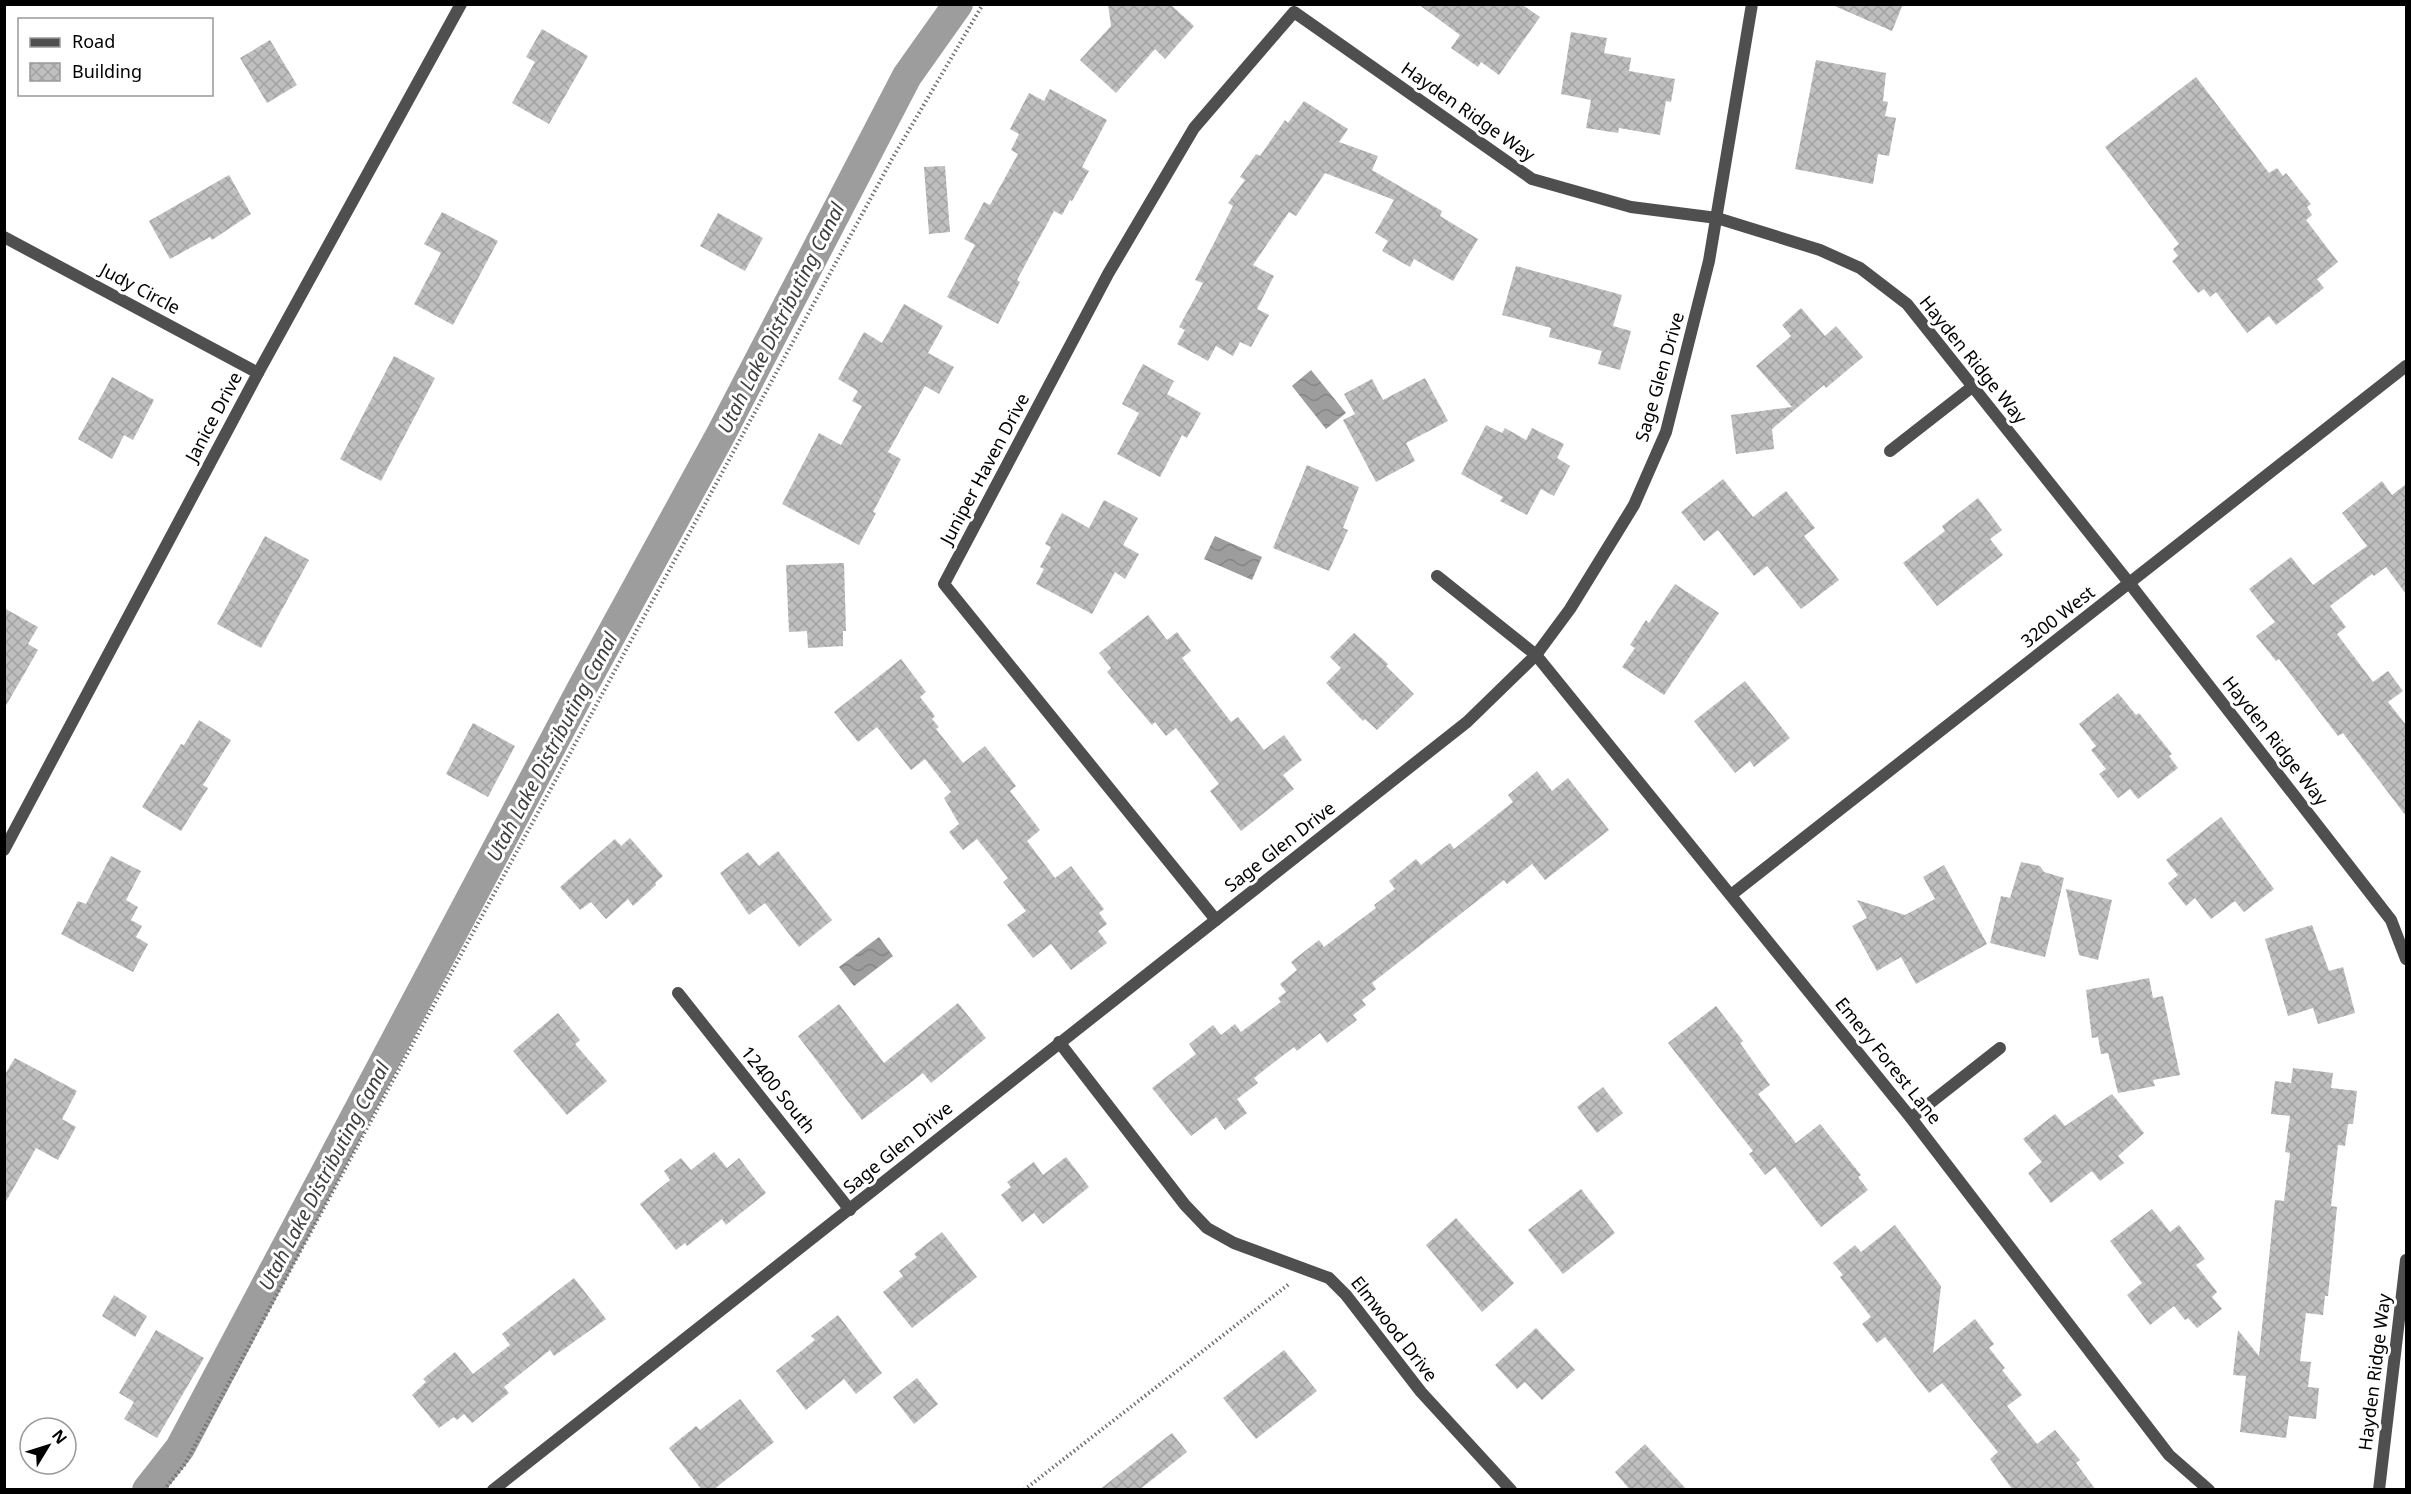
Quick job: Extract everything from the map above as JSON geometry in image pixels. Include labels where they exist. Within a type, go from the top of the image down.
[{"type":"street","name":"Janice Drive","points":[[4,850],[258,373],[461,4]]},
{"type":"street","name":"Sage Glen Drive","points":[[493,1490],[1467,722],[1536,655],[1570,609],[1634,505],[1666,432],[1699,308],[1717,218],[1752,4]]},
{"type":"street","name":"Hayden Ridge Way","points":[[1294,12],[1532,179],[1631,207],[1717,218],[1820,250],[1860,268],[1907,304],[2130,584],[2391,920],[2406,959]]},
{"type":"street","name":"Juniper Haven Drive","points":[[1216,920],[944,584],[1108,274],[1194,128],[1294,12]]},
{"type":"street","name":"Judy Circle","points":[[4,237],[258,373]]},
{"type":"street","name":"3200 West","points":[[1731,894],[2406,366]]},
{"type":"street","points":[[1890,451],[1972,387]]},
{"type":"street","name":"Emery Forest Lane","points":[[1437,576],[1536,655],[1911,1119],[2169,1455],[2210,1490]]},
{"type":"street","name":"12400 South","points":[[678,993],[850,1210]]},
{"type":"street","name":"Elmwood Drive","points":[[1059,1042],[1185,1205],[1207,1228],[1234,1244],[1329,1278],[1346,1295],[1421,1392],[1511,1490]]},
{"type":"street","points":[[1911,1119],[2000,1048]]},
{"type":"street","name":"Hayden Ridge Way","points":[[2379,1490],[2406,1260]]},
{"type":"path","points":[[164,1490],[185,1464],[892,159],[983,4]]},
{"type":"path","points":[[1024,1490],[1295,1280]]},
{"type":"water","points":[[1311,370],[1346,413],[1326,429],[1292,386]]},
{"type":"water","points":[[1215,536],[1262,557],[1252,580],[1204,559]]},
{"type":"water","points":[[879,937],[893,956],[854,986],[839,967]]},
{"type":"building","points":[[1108,4],[1170,4],[1194,26],[1165,59],[1155,49],[1116,93],[1080,60],[1111,26]]},
{"type":"building","points":[[1418,4],[1521,4],[1540,17],[1499,75],[1481,62],[1478,67],[1451,48],[1460,35]]},
{"type":"building","points":[[1830,4],[1903,4],[1892,31]]},
{"type":"building","points":[[542,29],[588,56],[549,124],[512,103],[535,62],[526,57]]},
{"type":"building","points":[[1571,32],[1607,38],[1604,53],[1631,58],[1629,71],[1675,79],[1671,102],[1666,101],[1660,135],[1619,128],[1618,133],[1586,128],[1591,100],[1561,94]]},
{"type":"building","points":[[270,40],[297,85],[267,103],[240,58]]},
{"type":"building","points":[[1816,60],[1886,73],[1883,101],[1888,102],[1885,116],[1896,118],[1889,156],[1878,154],[1873,184],[1795,169]]},
{"type":"building","points":[[2196,77],[2269,173],[2277,168],[2283,176],[2286,173],[2311,204],[2307,207],[2312,215],[2306,220],[2338,262],[2317,279],[2324,288],[2276,325],[2269,316],[2247,333],[2216,292],[2210,297],[2204,289],[2198,293],[2172,261],[2178,256],[2173,249],[2179,244],[2105,147]]},
{"type":"building","points":[[1050,89],[1107,120],[1082,167],[1089,171],[1062,215],[1054,211],[1017,280],[1020,282],[998,324],[947,297],[975,245],[964,239],[984,202],[990,205],[1018,154],[1011,150],[1019,134],[1010,129],[1029,93],[1044,101]]},
{"type":"building","points":[[1304,101],[1348,129],[1339,142],[1378,156],[1372,170],[1442,211],[1440,216],[1478,239],[1453,281],[1414,259],[1410,267],[1382,251],[1388,241],[1375,233],[1394,200],[1325,173],[1296,216],[1289,212],[1253,265],[1274,276],[1257,309],[1269,315],[1251,347],[1240,342],[1233,356],[1216,346],[1208,361],[1177,344],[1185,330],[1179,327],[1203,283],[1195,280],[1233,206],[1228,203],[1245,180],[1240,177],[1256,154],[1260,156],[1285,120],[1288,123]]},
{"type":"building","points":[[945,166],[950,232],[929,234],[924,167]]},
{"type":"building","points":[[229,175],[251,214],[212,240],[210,237],[170,259],[149,221]]},
{"type":"building","points":[[442,212],[498,241],[453,325],[414,304],[441,253],[424,244]]},
{"type":"building","points":[[718,213],[763,238],[745,271],[700,246]]},
{"type":"building","points":[[1516,266],[1622,295],[1613,326],[1631,331],[1620,370],[1598,364],[1602,351],[1549,337],[1551,328],[1502,315]]},
{"type":"building","points":[[904,304],[943,326],[928,353],[954,367],[939,394],[925,386],[888,452],[901,459],[873,512],[876,513],[859,545],[782,504],[819,433],[841,445],[862,406],[852,401],[858,391],[838,379],[864,332],[882,343]]},
{"type":"building","points":[[1801,308],[1825,336],[1836,326],[1863,357],[1826,388],[1824,385],[1772,429],[1774,449],[1736,454],[1731,415],[1792,407],[1756,366],[1791,336],[1782,325]]},
{"type":"building","points":[[394,356],[435,378],[381,481],[340,459]]},
{"type":"building","points":[[1143,364],[1174,381],[1167,394],[1201,413],[1187,438],[1182,435],[1160,477],[1117,454],[1139,413],[1122,404]]},
{"type":"building","points":[[112,377],[154,400],[133,440],[124,435],[112,459],[78,439]]},
{"type":"building","points":[[1425,378],[1448,421],[1406,443],[1415,461],[1376,482],[1343,420],[1355,414],[1344,394],[1372,379],[1383,400]]},
{"type":"building","points":[[1486,425],[1502,433],[1505,428],[1526,440],[1532,428],[1564,444],[1557,458],[1570,466],[1554,496],[1541,489],[1527,515],[1500,501],[1503,497],[1461,474]]},
{"type":"building","points":[[1307,465],[1359,487],[1343,528],[1348,530],[1329,571],[1273,548]]},
{"type":"building","points":[[1723,479],[1753,517],[1786,491],[1815,528],[1804,536],[1839,580],[1801,609],[1767,566],[1754,576],[1718,530],[1704,541],[1681,512]]},
{"type":"building","points":[[2382,481],[2392,495],[2406,484],[2406,594],[2386,567],[2374,576],[2372,574],[2330,606],[2346,627],[2337,634],[2373,682],[2388,671],[2403,691],[2388,702],[2406,725],[2406,816],[2343,733],[2338,736],[2279,659],[2276,661],[2256,636],[2275,622],[2249,589],[2291,557],[2313,585],[2367,546],[2342,513]]},
{"type":"building","points":[[1978,498],[2002,530],[1990,539],[2003,555],[1937,606],[1903,563],[1945,531],[1942,526]]},
{"type":"building","points":[[1104,500],[1138,518],[1123,545],[1139,554],[1125,579],[1115,572],[1092,614],[1036,584],[1044,569],[1040,567],[1051,547],[1045,544],[1062,513],[1089,528]]},
{"type":"building","points":[[265,536],[309,560],[261,648],[217,624]]},
{"type":"building","points":[[844,563],[846,631],[843,631],[843,646],[808,648],[807,631],[789,632],[786,565]]},
{"type":"building","points":[[1675,584],[1719,613],[1664,695],[1622,667],[1635,648],[1630,645],[1646,620],[1649,623]]},
{"type":"building","points":[[4,608],[38,627],[28,644],[38,650],[4,709]]},
{"type":"building","points":[[1148,615],[1167,640],[1177,632],[1191,651],[1182,658],[1231,722],[1238,717],[1264,750],[1284,735],[1302,760],[1283,775],[1294,789],[1241,831],[1210,791],[1219,784],[1176,728],[1166,736],[1155,722],[1152,725],[1107,672],[1111,668],[1099,653]]},
{"type":"building","points":[[1354,633],[1388,664],[1386,666],[1414,694],[1377,730],[1365,719],[1363,721],[1326,683],[1341,668],[1330,657]]},
{"type":"building","points":[[901,659],[926,692],[920,697],[935,716],[932,719],[939,727],[936,729],[963,763],[985,746],[1016,786],[1010,791],[1040,830],[1027,841],[1055,878],[1071,866],[1104,909],[1099,913],[1107,924],[1098,931],[1107,943],[1071,970],[1051,944],[1033,958],[1007,925],[1026,911],[1003,882],[1008,878],[977,839],[963,850],[949,832],[959,824],[944,798],[951,792],[925,759],[911,770],[877,727],[858,742],[834,712]]},
{"type":"building","points":[[1745,681],[1790,738],[1754,767],[1750,761],[1735,773],[1694,721]]},
{"type":"building","points":[[2118,693],[2136,715],[2139,713],[2172,754],[2169,756],[2178,768],[2138,799],[2130,789],[2118,798],[2099,774],[2106,769],[2091,750],[2096,746],[2079,724]]},
{"type":"building","points":[[199,720],[231,740],[203,785],[208,788],[181,831],[142,807],[181,744],[184,745]]},
{"type":"building","points":[[473,723],[515,746],[488,797],[446,774]]},
{"type":"building","points":[[1537,771],[1552,791],[1568,778],[1609,830],[1545,880],[1532,864],[1507,884],[1504,880],[1372,983],[1376,989],[1362,1000],[1366,1005],[1353,1015],[1357,1020],[1327,1043],[1320,1033],[1297,1051],[1294,1047],[1254,1078],[1258,1083],[1237,1099],[1247,1113],[1225,1130],[1216,1117],[1191,1136],[1152,1088],[1196,1054],[1189,1044],[1213,1025],[1221,1035],[1235,1024],[1241,1032],[1281,1002],[1278,998],[1286,992],[1280,984],[1297,970],[1291,962],[1319,940],[1324,947],[1376,908],[1374,905],[1395,889],[1389,881],[1416,859],[1421,865],[1450,843],[1454,849],[1513,802],[1508,795]]},
{"type":"building","points":[[2221,817],[2274,889],[2244,912],[2235,901],[2211,919],[2195,898],[2186,906],[2168,883],[2178,875],[2166,860]]},
{"type":"building","points":[[630,838],[663,876],[633,906],[628,899],[606,919],[591,902],[580,910],[560,887],[615,839],[621,846]]},
{"type":"building","points":[[778,851],[832,920],[799,947],[765,903],[749,915],[720,873],[748,852],[759,866]]},
{"type":"building","points":[[111,856],[141,871],[126,900],[138,907],[131,920],[142,926],[136,937],[148,944],[133,972],[61,934],[78,901],[86,904]]},
{"type":"building","points":[[2021,862],[2040,866],[2044,872],[2064,878],[2045,957],[1990,943],[2001,896],[2010,898]]},
{"type":"building","points":[[1944,865],[1987,944],[1916,984],[1901,957],[1877,971],[1852,926],[1867,918],[1857,900],[1905,915],[1935,899],[1923,877]]},
{"type":"building","points":[[2066,889],[2112,900],[2098,960],[2079,955]]},
{"type":"building","points":[[2312,925],[2329,971],[2343,967],[2355,1013],[2318,1024],[2313,1008],[2288,1016],[2265,939]]},
{"type":"building","points":[[2149,978],[2153,998],[2163,996],[2180,1075],[2153,1080],[2155,1086],[2118,1093],[2108,1053],[2101,1054],[2098,1037],[2092,1038],[2086,990]]},
{"type":"building","points":[[958,1003],[986,1038],[931,1083],[923,1073],[862,1120],[798,1036],[839,1004],[884,1063]]},
{"type":"building","points":[[1716,1006],[1743,1041],[1740,1043],[1770,1085],[1758,1094],[1796,1143],[1820,1124],[1861,1175],[1858,1177],[1868,1190],[1821,1227],[1775,1167],[1765,1175],[1749,1154],[1753,1151],[1668,1043]]},
{"type":"building","points":[[558,1013],[580,1040],[575,1044],[607,1081],[567,1115],[513,1051]]},
{"type":"building","points":[[15,1058],[77,1091],[62,1119],[76,1127],[58,1160],[36,1148],[4,1205],[4,1076]]},
{"type":"building","points":[[2293,1068],[2333,1073],[2331,1088],[2357,1091],[2353,1124],[2348,1124],[2345,1146],[2338,1145],[2331,1206],[2337,1207],[2328,1296],[2325,1296],[2323,1315],[2306,1313],[2300,1361],[2311,1362],[2308,1387],[2319,1388],[2316,1419],[2289,1416],[2286,1438],[2240,1432],[2246,1376],[2233,1375],[2238,1330],[2259,1356],[2275,1200],[2284,1201],[2290,1153],[2285,1152],[2290,1116],[2271,1114],[2275,1081],[2291,1083]]},
{"type":"building","points":[[1603,1087],[1623,1113],[1597,1133],[1577,1107]]},
{"type":"building","points":[[2112,1094],[2144,1133],[2118,1156],[2124,1163],[2100,1181],[2092,1171],[2051,1203],[2028,1173],[2042,1162],[2023,1139],[2055,1114],[2065,1126]]},
{"type":"building","points":[[714,1152],[727,1168],[739,1158],[766,1193],[726,1225],[722,1219],[687,1246],[685,1243],[676,1250],[640,1204],[670,1180],[664,1171],[681,1158],[691,1170]]},
{"type":"building","points":[[1066,1157],[1089,1187],[1043,1224],[1034,1213],[1022,1222],[1001,1195],[1011,1187],[1007,1182],[1034,1162],[1043,1175]]},
{"type":"building","points":[[1581,1189],[1615,1233],[1563,1274],[1528,1230]]},
{"type":"building","points":[[2152,1209],[2170,1232],[2179,1225],[2205,1259],[2196,1265],[2217,1292],[2212,1297],[2222,1309],[2197,1328],[2188,1318],[2185,1320],[2174,1306],[2150,1325],[2127,1295],[2142,1283],[2110,1241]]},
{"type":"building","points":[[1456,1218],[1514,1283],[1482,1312],[1426,1245]]},
{"type":"building","points":[[1895,1225],[1941,1286],[1933,1353],[1975,1319],[1994,1344],[1989,1348],[2005,1368],[2002,1370],[2022,1395],[2007,1406],[2037,1444],[2055,1430],[2080,1460],[2076,1463],[2096,1490],[2013,1490],[1990,1459],[1998,1452],[1942,1383],[1929,1393],[1885,1337],[1877,1343],[1862,1324],[1871,1317],[1840,1277],[1843,1275],[1833,1263],[1855,1245],[1861,1252]]},
{"type":"building","points":[[942,1232],[977,1277],[912,1328],[883,1292],[903,1276],[899,1271],[917,1257],[914,1254]]},
{"type":"building","points":[[574,1278],[606,1319],[554,1356],[550,1350],[504,1387],[509,1393],[472,1423],[464,1414],[457,1420],[454,1417],[439,1428],[412,1395],[426,1382],[423,1379],[455,1352],[473,1374],[510,1345],[502,1334]]},
{"type":"building","points":[[114,1295],[147,1316],[135,1337],[102,1316]]},
{"type":"building","points":[[838,1315],[882,1373],[856,1394],[844,1379],[806,1410],[776,1371],[815,1340],[811,1336]]},
{"type":"building","points":[[1536,1328],[1575,1370],[1542,1400],[1525,1382],[1517,1389],[1495,1365]]},
{"type":"building","points":[[156,1330],[204,1358],[157,1438],[124,1419],[134,1402],[119,1393]]},
{"type":"building","points":[[1284,1350],[1317,1391],[1256,1439],[1223,1398]]},
{"type":"building","points":[[917,1378],[938,1404],[914,1424],[893,1397]]},
{"type":"building","points":[[740,1399],[774,1442],[713,1490],[702,1490],[669,1448],[696,1426],[700,1430]]},
{"type":"building","points":[[1172,1433],[1187,1452],[1139,1490],[1099,1490]]},
{"type":"building","points":[[1645,1444],[1687,1490],[1630,1490],[1615,1472]]},
{"type":"waterway","name":"Utah Lake Distributing Canal","points":[[147,1490],[180,1448],[581,690],[721,434],[907,76],[958,4]]}]
